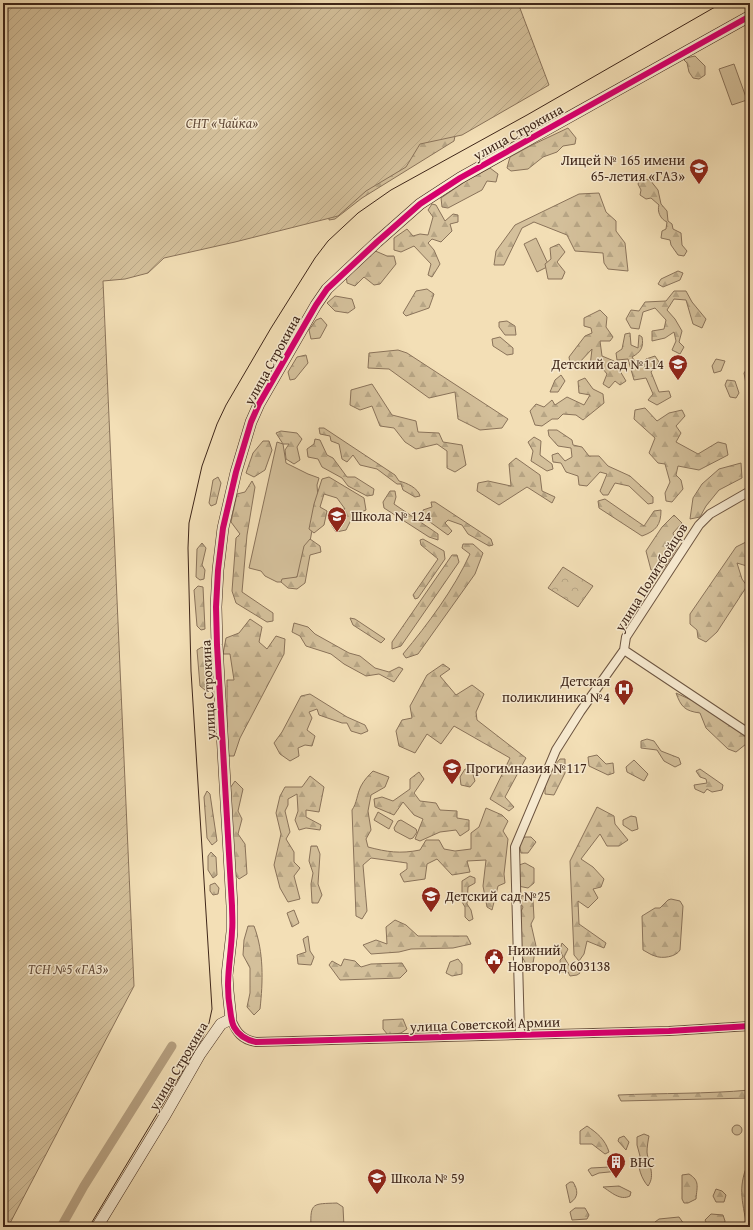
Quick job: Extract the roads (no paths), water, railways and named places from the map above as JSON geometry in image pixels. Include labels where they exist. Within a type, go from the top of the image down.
[{"type":"street","name":"улица Строкина","points":[[97,1227],[164,1118],[204,1048],[221,1024],[231,1019],[227,975],[232,932],[232,906],[217,645],[216,600],[223,528],[236,472],[251,422],[259,404],[316,305],[327,290],[377,242],[420,204],[460,178],[750,16]]},
{"type":"street","name":"улица Политбойцов","points":[[520,1035],[516,847],[556,750],[580,712],[624,650],[626,637],[699,525],[710,514],[750,491]]},
{"type":"street","points":[[624,650],[750,734]]},
{"type":"street","name":"улица Советской Армии","points":[[231,1019],[234,1027],[242,1037],[247,1041],[256,1042],[669,1031],[750,1026]]},
{"type":"waterway","points":[[61,1227],[84,1186],[172,1046]]},
{"type":"tram line","points":[[89,1227],[202,1039],[209,1023],[212,1009],[191,671],[188,548],[189,523],[202,466],[217,424],[226,405],[271,328],[315,258],[328,241],[358,213],[391,190],[527,115],[722,3]]},
{"type":"place","name":"Лицей № 165 имени 65-летия «ГАЗ»","points":[[699,185]]},
{"type":"place","name":"Детский сад №114","points":[[678,381]]},
{"type":"place","name":"Школа № 124","points":[[337,533]]},
{"type":"place","name":"Детская поликлиника №4","points":[[624,706]]},
{"type":"place","name":"Прогимназия №117","points":[[452,785]]},
{"type":"place","name":"Детский сад №25","points":[[431,913]]},
{"type":"place","name":"Нижний Новгород 603138","points":[[494,975]]},
{"type":"place","name":"ВНС","points":[[616,1179]]},
{"type":"place","name":"Школа № 59","points":[[377,1195]]},
{"type":"park label","name":"СНТ «Чайка»","points":[[222,123]]},
{"type":"park label","name":"ТСН №5 «ГАЗ»","points":[[68,969]]}]
